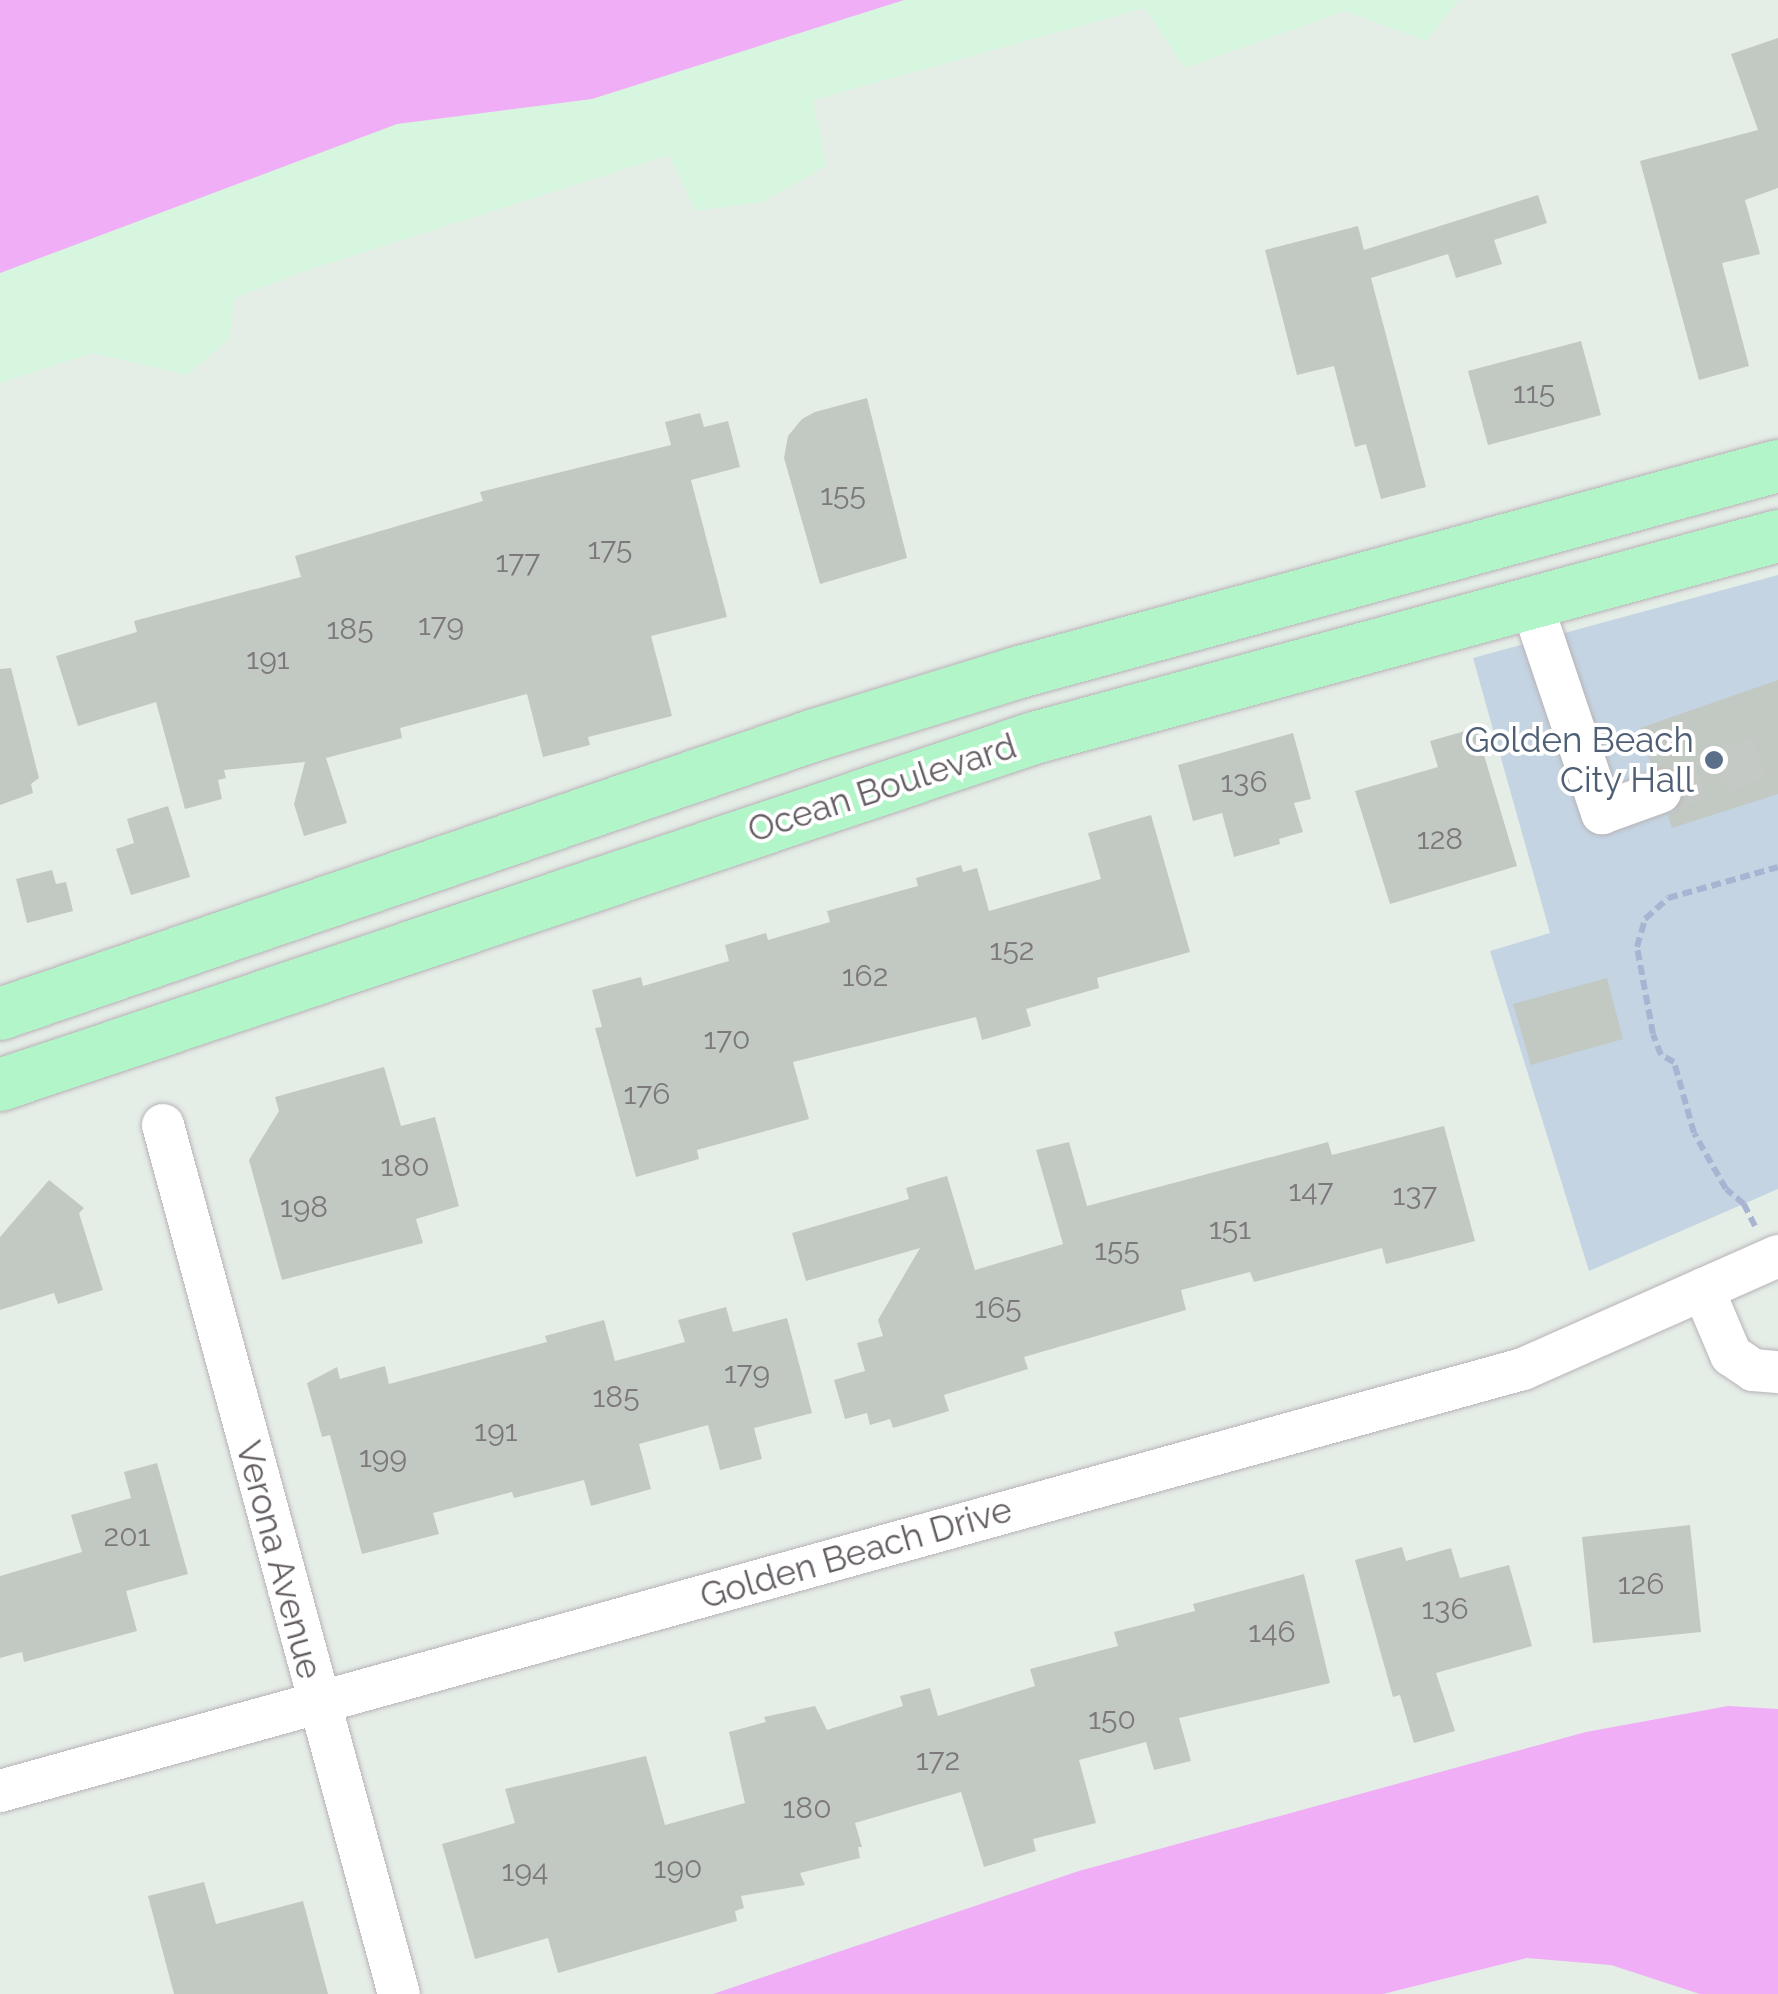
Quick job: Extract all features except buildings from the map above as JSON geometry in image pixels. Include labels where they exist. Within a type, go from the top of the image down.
[{"type":"main road","name":"Ocean Boulevard","points":[[0,1014],[815,734],[980,684],[1778,466]]},
{"type":"main road","name":"Ocean Boulevard","points":[[0,1086],[1034,738],[1778,536]]},
{"type":"main road","points":[[120,974],[140,1037]]},
{"type":"street","points":[[1531,602],[1602,812],[1660,792]]},
{"type":"street","name":"Verona Avenue","points":[[163,1126],[399,1994]]},
{"type":"street","name":"Golden Beach Drive","points":[[0,1791],[1523,1368],[1774,1258]]},
{"type":"street","points":[[1703,1289],[1731,1355],[1752,1370],[1778,1372]]},
{"type":"path","points":[[1774,1258],[1744,1204],[1726,1189],[1694,1133],[1674,1062],[1661,1056],[1653,1034],[1636,947],[1645,919],[1668,898],[1778,867]]},
{"type":"shaded area","points":[[0,0],[904,0],[592,99],[397,124],[0,273]]},
{"type":"shaded area","points":[[1778,575],[1778,1189],[1589,1271],[1490,951],[1550,933],[1473,658]]},
{"type":"shaded area","points":[[1728,1706],[1778,1709],[1778,1994],[1700,1994],[1611,1965],[1527,1958],[1383,1994],[713,1994],[1079,1871],[1586,1732]]},
{"type":"sand","points":[[904,0],[1459,0],[1426,41],[1345,11],[1185,68],[1145,8],[813,100],[826,166],[762,202],[695,211],[669,155],[302,272],[235,298],[229,339],[187,375],[92,353],[0,383],[0,273],[397,124],[592,99]]},
{"type":"tunnel","points":[[1660,792],[1778,751]]},
{"type":"place","name":"Golden Beach City Hall","points":[[1714,760]]}]
